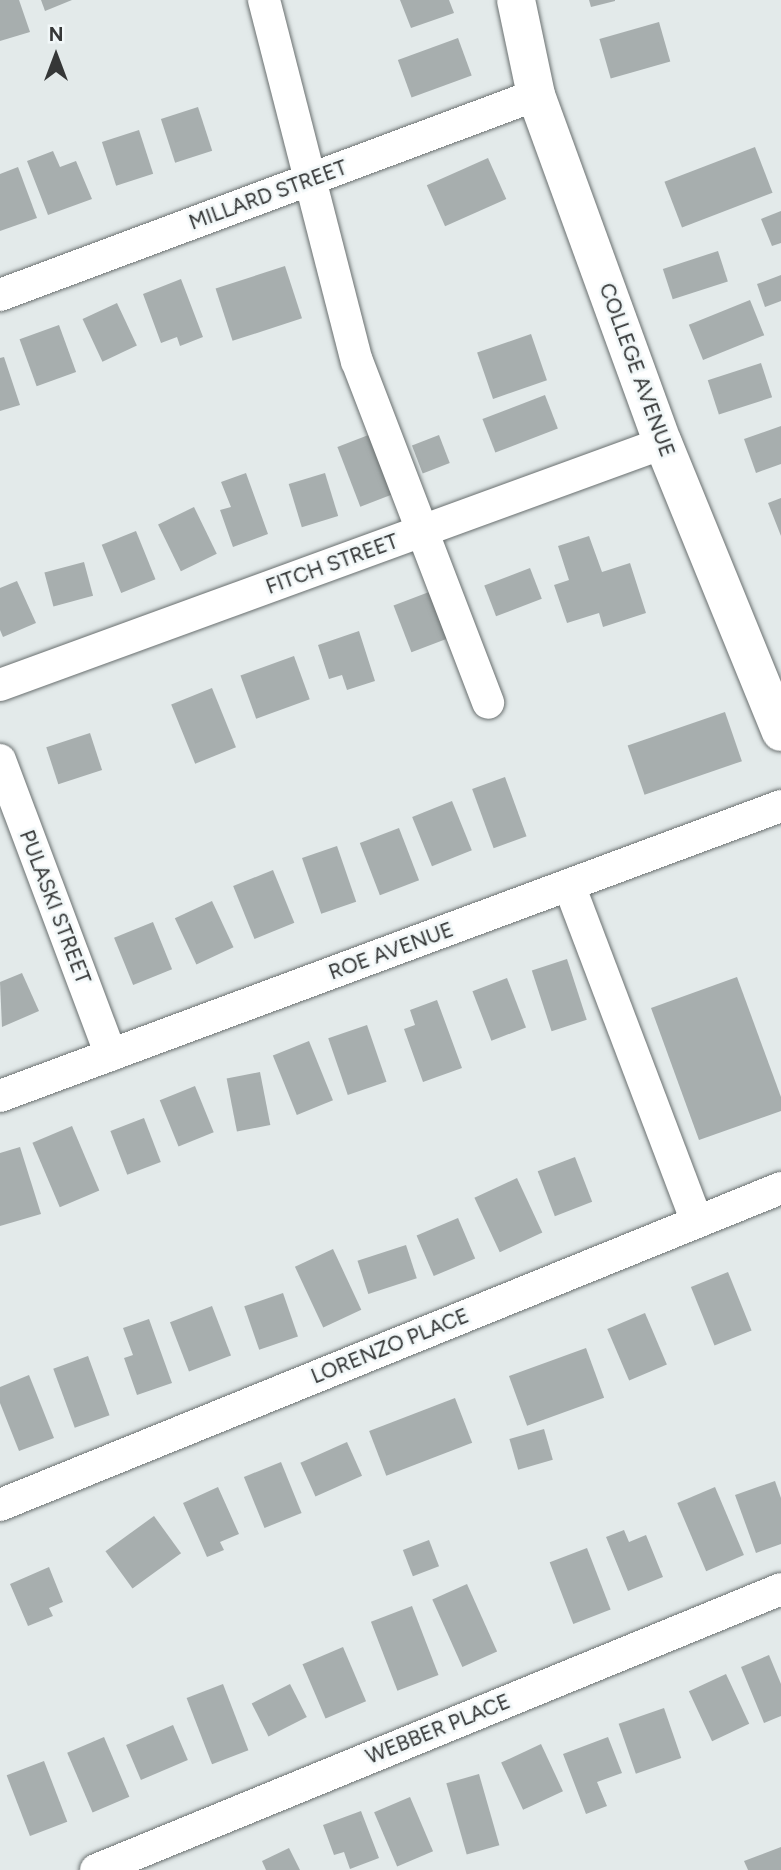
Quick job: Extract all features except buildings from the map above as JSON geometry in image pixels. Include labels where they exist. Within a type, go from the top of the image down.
[{"type":"main road","name":"COLLEGE AVENUE","points":[[516,0],[536,94],[663,443],[781,732]]},
{"type":"street","points":[[264,0],[357,361],[488,703]]},
{"type":"street","name":"MILLARD STREET","points":[[0,295],[536,94]]},
{"type":"street","name":"FITCH STREET","points":[[0,685],[663,443]]},
{"type":"street","name":"PULASKI STREET","points":[[0,760],[111,1055]]},
{"type":"street","name":"ROE AVENUE","points":[[0,1096],[781,806]]},
{"type":"street","points":[[569,885],[697,1222]]},
{"type":"street","name":"LORENZO PLACE","points":[[0,1506],[781,1188]]},
{"type":"street","name":"WEBBER PLACE","points":[[96,1870],[781,1589]]}]
